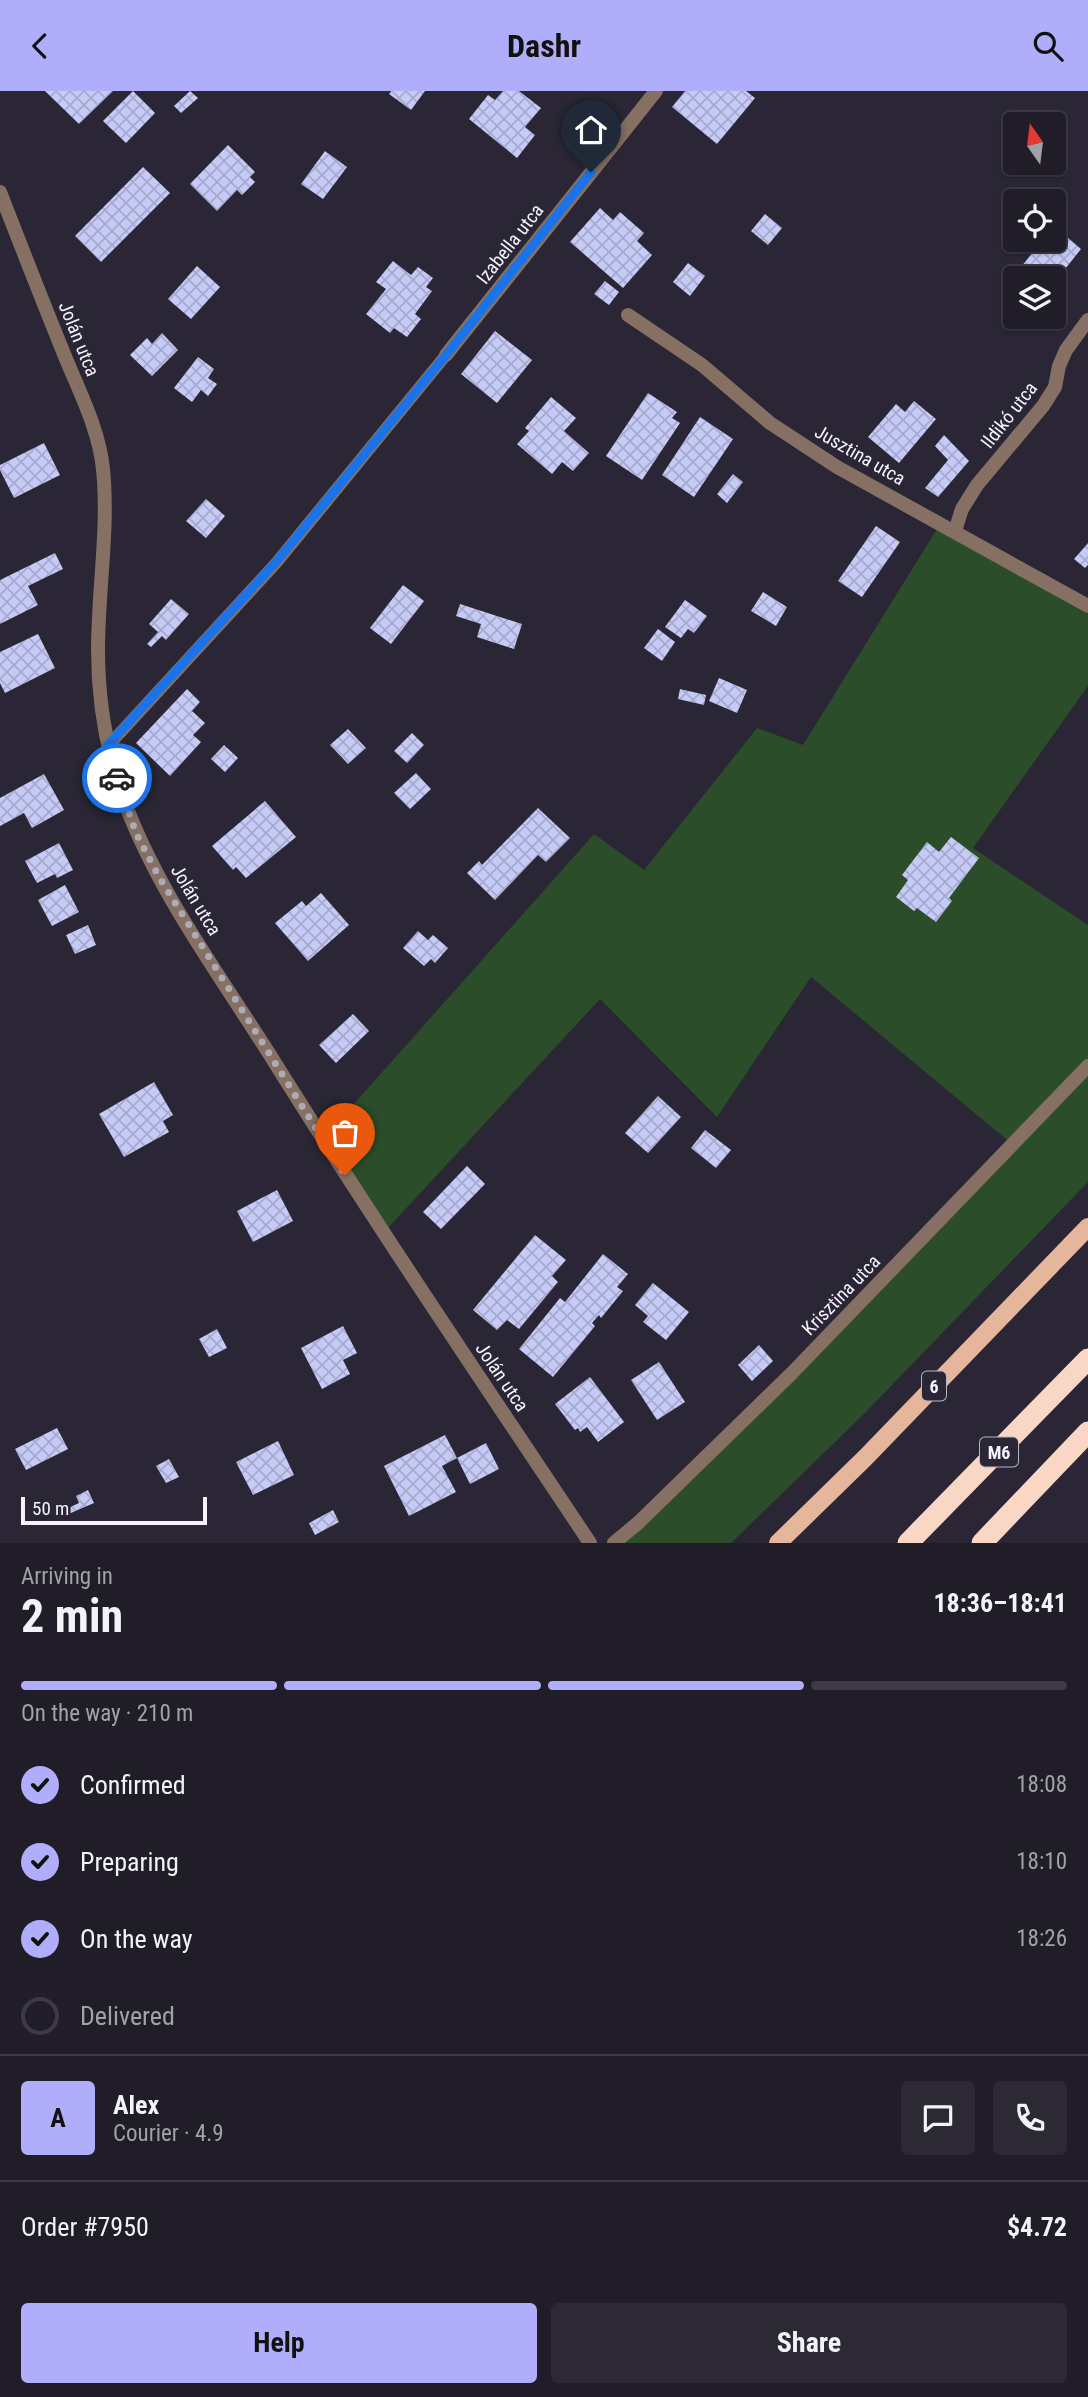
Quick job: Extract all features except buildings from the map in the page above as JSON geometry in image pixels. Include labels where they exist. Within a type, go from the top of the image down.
[{"type":"highway","name":"M6","points":[[908,1543],[960,1493],[1088,1359]]},
{"type":"highway","name":"M6","points":[[982,1543],[1088,1432]]},
{"type":"main road","name":"6","points":[[778,1543],[866,1457],[1088,1227]]},
{"type":"street","name":"Izabella utca","points":[[446,355],[656,91]]},
{"type":"street","name":"Jolán utca","points":[[0,192],[91,421],[102,464],[105,499],[98,653],[100,695],[108,745],[136,833],[166,888],[372,1219],[590,1543]]},
{"type":"street","name":"Jusztina utca","points":[[628,315],[702,366],[770,423],[837,467],[1088,606]]},
{"type":"street","name":"Ildikó utca","points":[[955,531],[962,509],[977,485],[1043,406],[1055,387],[1059,366],[1066,350],[1088,320]]},
{"type":"street","name":"Krisztina utca","points":[[614,1543],[655,1507],[792,1373],[1088,1066]]},
{"type":"lane","points":[[108,745],[276,562],[446,355]]},
{"type":"green space","points":[[937,529],[1088,614],[1088,686],[973,848],[1088,925],[1088,1182],[864,1414],[731,1543],[614,1543],[1013,1145],[811,977],[717,1117],[600,999],[387,1229],[328,1133],[594,834],[644,870],[757,728],[803,745]]},
{"type":"way so far","points":[[117,778],[136,833],[159,877],[345,1175]]},
{"type":"route","points":[[117,778],[108,745],[276,562],[446,355],[591,172]]}]
